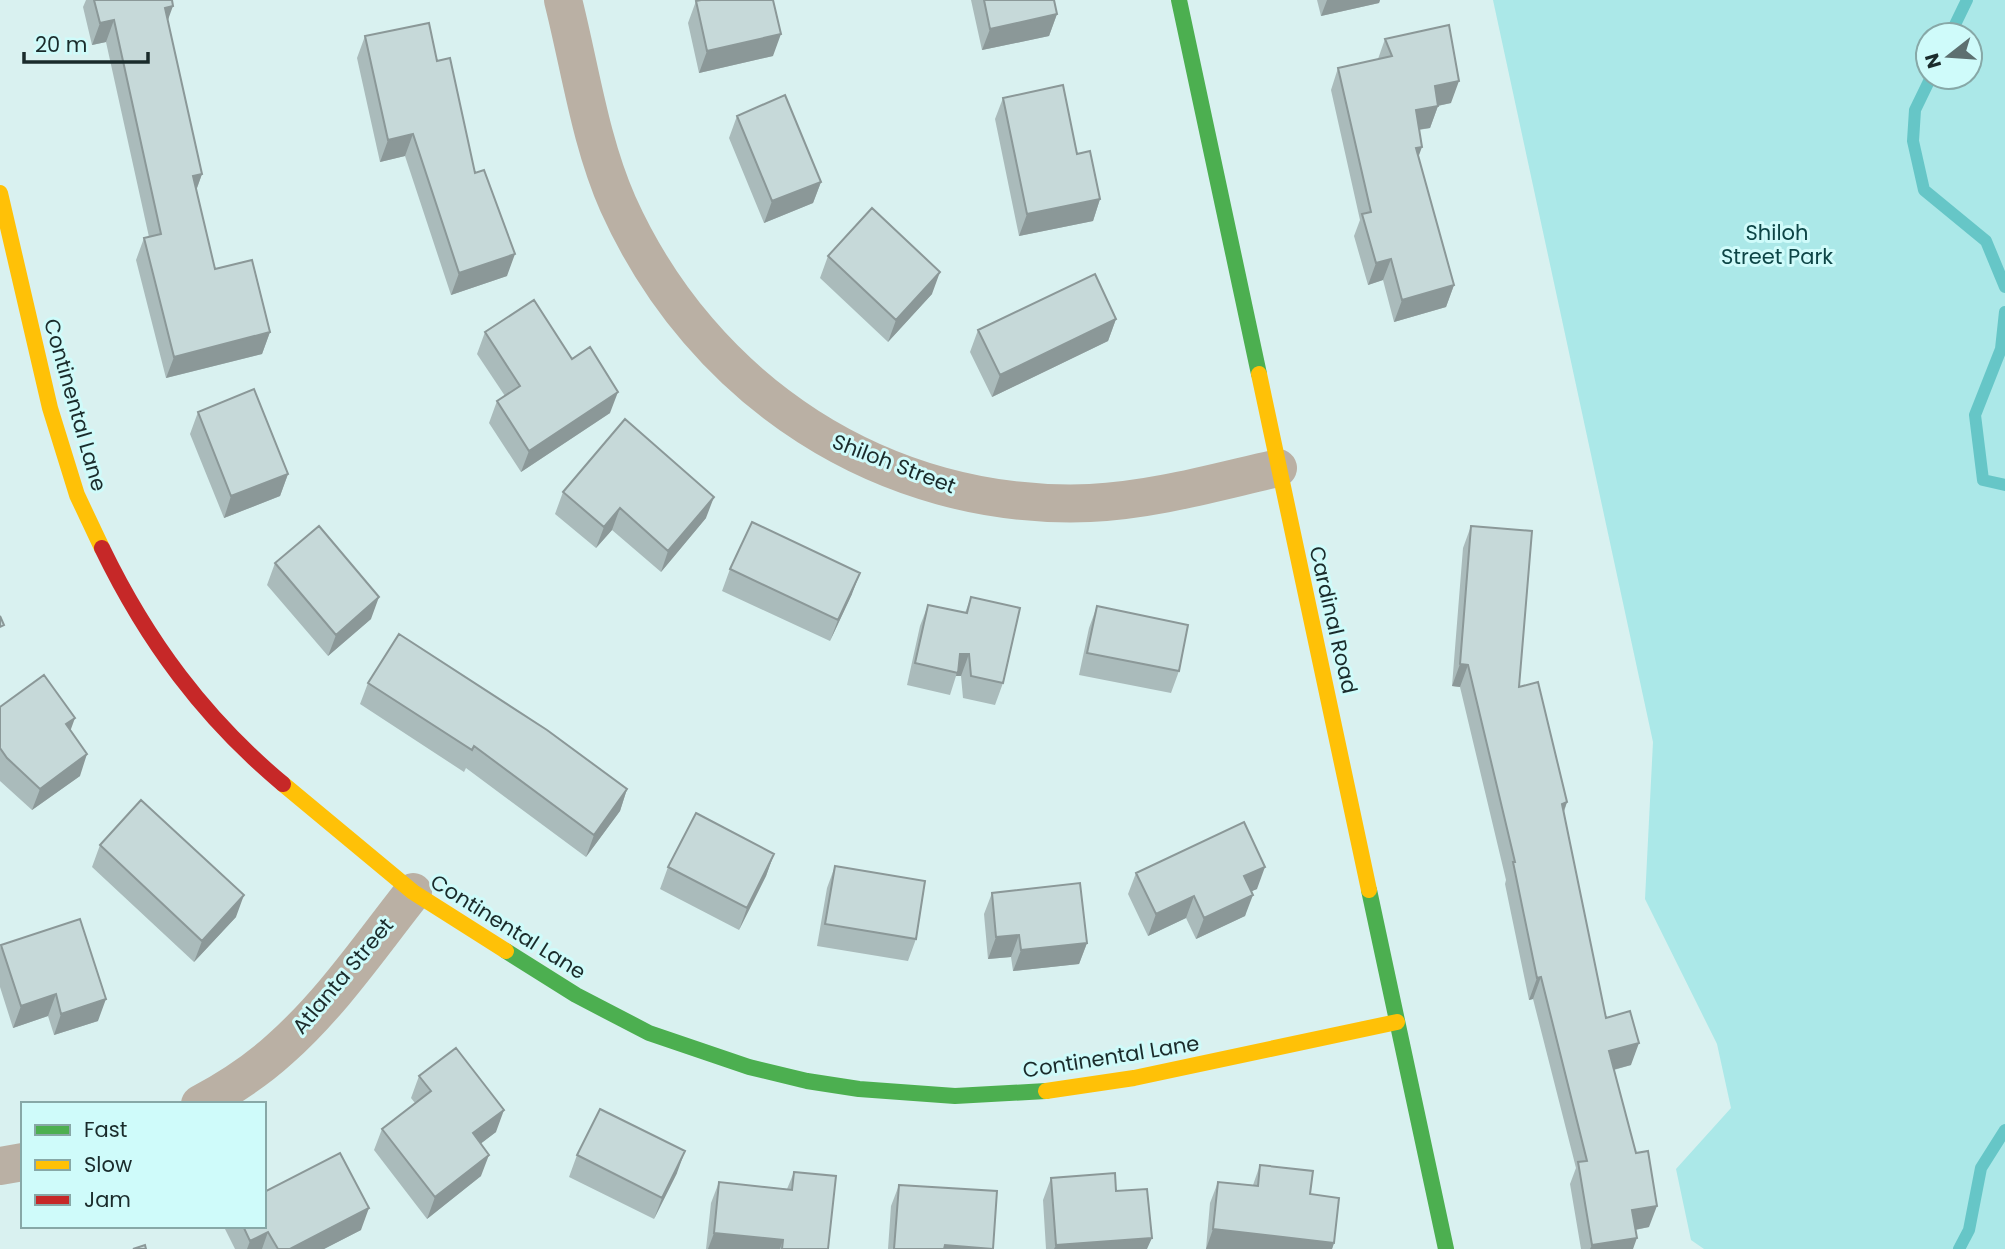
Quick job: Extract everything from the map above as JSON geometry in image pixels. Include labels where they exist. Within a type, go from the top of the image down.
[{"type":"street","name":"Shiloh Street","points":[[563,0],[588,111],[617,201],[639,248],[662,286],[714,350],[782,410],[852,452],[929,482],[972,493],[1047,503],[1092,503],[1158,496],[1278,468]]},
{"type":"street","name":"Cardinal Road","points":[[1179,0],[1446,1249]]},
{"type":"street","name":"Continental Lane","points":[[0,193],[50,408],[77,495],[125,596],[157,647],[193,694],[257,762],[413,892],[576,995],[649,1032],[749,1067],[859,1090],[955,1096],[1052,1091],[1134,1078],[1397,1023]]},
{"type":"street","name":"Atlanta Street","points":[[204,1102],[280,1049],[325,1003],[413,892]]},
{"type":"street","points":[[0,1166],[21,1162]]},
{"type":"green space","name":"Shiloh Street Park","points":[[1493,0],[2005,0],[2005,1249],[1704,1249],[1691,1240],[1676,1169],[1731,1108],[1717,1044],[1645,899],[1653,742]]},
{"type":"building","points":[[94,0],[172,0],[173,6],[165,8],[202,174],[193,176],[215,269],[252,260],[270,332],[174,357],[144,238],[161,234],[114,20],[100,23]]},
{"type":"building","points":[[773,0],[781,34],[707,51],[696,1]]},
{"type":"building","points":[[984,0],[1054,0],[1057,14],[990,29]]},
{"type":"building","points":[[429,23],[437,61],[450,58],[475,173],[484,170],[515,254],[459,273],[413,134],[388,140],[365,36]]},
{"type":"building","points":[[1449,25],[1459,81],[1435,86],[1438,106],[1416,110],[1422,147],[1416,148],[1454,285],[1402,300],[1391,259],[1376,263],[1362,214],[1371,212],[1338,68],[1392,56],[1385,39]]},
{"type":"building","points":[[1063,85],[1077,154],[1090,151],[1100,199],[1027,214],[1003,98]]},
{"type":"building","points":[[785,95],[821,182],[772,201],[737,116]]},
{"type":"building","points":[[872,208],[940,272],[896,320],[828,256]]},
{"type":"building","points":[[1095,274],[1116,319],[1000,375],[978,330]]},
{"type":"building","points":[[534,300],[572,359],[590,347],[618,392],[529,451],[497,401],[520,386],[485,332]]},
{"type":"building","points":[[254,389],[288,474],[231,496],[198,412]]},
{"type":"building","points":[[625,419],[714,497],[668,551],[620,508],[604,527],[563,492]]},
{"type":"building","points":[[752,522],[860,573],[838,620],[730,569]]},
{"type":"building","points":[[319,526],[379,597],[336,635],[275,563]]},
{"type":"building","points":[[1471,526],[1532,531],[1519,687],[1538,682],[1567,802],[1562,804],[1606,1018],[1630,1011],[1639,1043],[1609,1051],[1636,1153],[1648,1151],[1657,1206],[1632,1210],[1637,1238],[1592,1245],[1578,1162],[1587,1161],[1541,977],[1537,978],[1515,862],[1468,665],[1460,664]]},
{"type":"building","points":[[971,597],[1020,608],[1003,683],[971,676],[969,654],[960,654],[958,673],[915,663],[928,605],[967,613]]},
{"type":"building","points":[[1097,606],[1188,625],[1179,671],[1087,653]]},
{"type":"building","points":[[399,634],[547,730],[627,789],[594,835],[474,746],[472,750],[368,683]]},
{"type":"building","points":[[44,675],[75,718],[66,724],[87,754],[40,789],[0,748],[0,707]]},
{"type":"building","points":[[141,800],[244,895],[202,941],[100,845]]},
{"type":"building","points":[[696,813],[774,854],[747,908],[668,867]]},
{"type":"building","points":[[1244,822],[1265,867],[1244,876],[1253,895],[1204,918],[1194,896],[1156,914],[1136,873]]},
{"type":"building","points":[[835,866],[925,881],[916,939],[825,924]]},
{"type":"building","points":[[1080,883],[1087,943],[1021,950],[1019,935],[996,937],[992,893]]},
{"type":"building","points":[[80,919],[106,999],[61,1014],[56,994],[21,1006],[1,945]]},
{"type":"building","points":[[456,1048],[504,1110],[473,1133],[489,1155],[435,1197],[382,1129],[431,1091],[419,1076]]},
{"type":"building","points":[[600,1109],[685,1151],[662,1198],[577,1155]]},
{"type":"building","points":[[340,1153],[369,1208],[290,1249],[278,1249],[268,1232],[250,1241],[244,1228],[266,1228],[266,1191]]},
{"type":"building","points":[[1260,1165],[1313,1171],[1310,1194],[1339,1198],[1334,1243],[1213,1229],[1218,1182],[1258,1186]]},
{"type":"building","points":[[794,1172],[836,1176],[828,1249],[782,1249],[783,1240],[714,1233],[719,1182],[792,1190]]},
{"type":"building","points":[[1115,1173],[1116,1191],[1147,1189],[1152,1238],[1056,1245],[1051,1178]]},
{"type":"building","points":[[899,1185],[997,1191],[993,1249],[945,1245],[944,1249],[894,1249]]},
{"type":"waterway","points":[[1957,21],[1967,0]]},
{"type":"waterway","points":[[1924,91],[1915,110],[1913,141],[1924,190],[1986,241],[2005,287]]},
{"type":"waterway","points":[[2005,312],[2001,349],[1975,415],[1983,480],[2005,485]]},
{"type":"waterway","points":[[1959,1249],[1969,1230],[1981,1168],[2005,1130]]},
{"type":"traffic: fast","points":[[1179,0],[1259,374]]},
{"type":"traffic: fast","points":[[1369,890],[1446,1249]]},
{"type":"traffic: fast","points":[[506,951],[576,995],[649,1033],[749,1067],[807,1081],[859,1089],[955,1096],[1046,1091]]},
{"type":"traffic: slow","points":[[0,193],[50,408],[77,495],[102,548]]},
{"type":"traffic: slow","points":[[1259,374],[1369,890]]},
{"type":"traffic: slow","points":[[283,784],[413,892],[506,951]]},
{"type":"traffic: slow","points":[[1046,1091],[1134,1078],[1397,1022]]},
{"type":"traffic: jam","points":[[102,548],[138,615],[180,676],[228,732],[283,784]]}]
